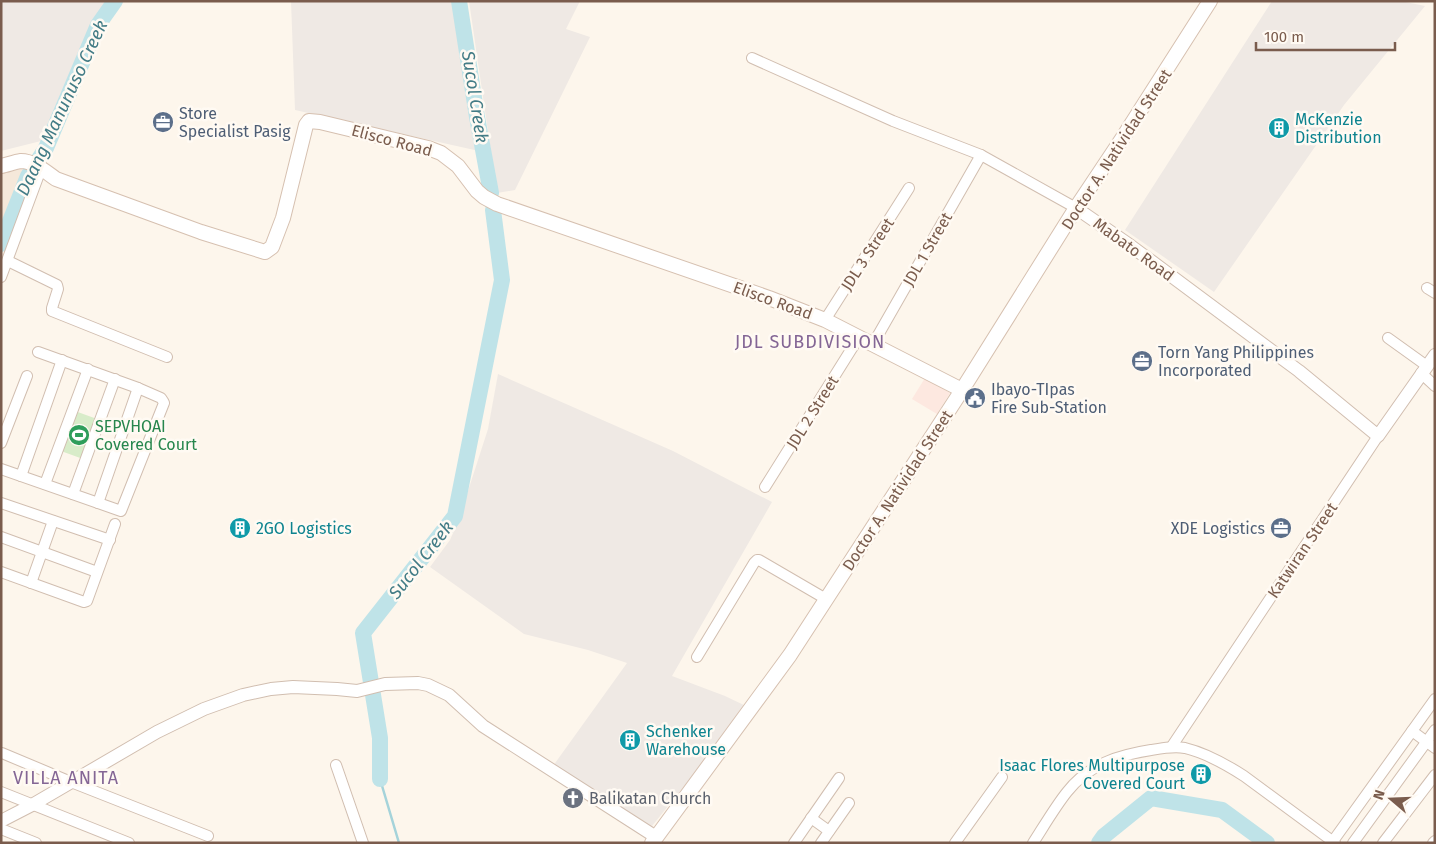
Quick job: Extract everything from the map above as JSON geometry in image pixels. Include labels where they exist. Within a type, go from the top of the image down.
[{"type":"main road","name":"Doctor A. Natividad Street","points":[[654,840],[790,655],[962,390],[1076,208],[1210,1]]},
{"type":"main road","name":"Elisco Road","points":[[36,166],[56,179],[201,232],[265,252],[269,251],[272,247],[283,218],[306,125],[309,121],[428,148],[441,153],[458,166],[478,192],[497,204],[770,298],[824,320],[962,390]]},
{"type":"main road","points":[[1,166],[22,161],[36,166]]},
{"type":"street","name":"Mabato Road","points":[[752,58],[893,121],[981,155],[1076,208],[1131,246],[1299,371],[1378,436]]},
{"type":"street","name":"JDL 1 Street","points":[[873,344],[981,155]]},
{"type":"street","points":[[1,277],[8,261],[36,166]]},
{"type":"street","name":"JDL 3 Street","points":[[824,320],[909,188]]},
{"type":"street","points":[[8,261],[57,285],[58,289],[52,311],[167,357]]},
{"type":"street","name":"JDL 2 Street","points":[[765,487],[859,337]]},
{"type":"street","points":[[1388,338],[1424,370],[1435,386]]},
{"type":"street","points":[[1,469],[120,511],[164,403],[164,400],[161,398],[138,388],[38,352]]},
{"type":"street","name":"Katwiran Street","points":[[1172,746],[1378,436],[1435,355]]},
{"type":"street","points":[[21,476],[62,360]]},
{"type":"street","points":[[45,484],[88,369]]},
{"type":"street","points":[[1,443],[27,376]]},
{"type":"street","points":[[73,494],[115,379]]},
{"type":"street","points":[[98,503],[138,388]]},
{"type":"street","points":[[1,503],[110,540]]},
{"type":"street","points":[[31,583],[54,521]]},
{"type":"street","points":[[1,572],[85,602],[115,524]]},
{"type":"street","points":[[1,537],[97,572]]},
{"type":"street","points":[[697,657],[757,560],[826,599]]},
{"type":"street","points":[[1,821],[157,732],[204,709],[271,689],[294,687],[356,691],[379,685],[424,683],[448,695],[483,726],[654,840]]},
{"type":"street","points":[[1033,843],[1068,791],[1086,774],[1099,765],[1120,756],[1172,746],[1186,749],[1230,767],[1334,842],[1435,698]]},
{"type":"street","points":[[1353,843],[1430,745],[1435,730]]},
{"type":"street","points":[[1412,731],[1430,745]]},
{"type":"street","points":[[2,753],[208,836]]},
{"type":"street","points":[[336,765],[362,843]]},
{"type":"street","points":[[955,843],[1002,777]]},
{"type":"street","points":[[794,843],[839,778]]},
{"type":"street","points":[[1383,843],[1434,778]]},
{"type":"street","points":[[1,792],[129,843]]},
{"type":"street","points":[[821,843],[849,803]]},
{"type":"street","points":[[812,818],[829,831]]},
{"type":"street","points":[[1,829],[36,843]]},
{"type":"shaded area","points":[[1,1],[112,1],[96,23],[45,140],[1,151]]},
{"type":"shaded area","points":[[291,1],[455,1],[479,151],[295,110]]},
{"type":"shaded area","points":[[469,1],[580,1],[566,29],[590,37],[515,190],[497,193]]},
{"type":"shaded area","name":"McKenzie Distribution","points":[[1272,1],[1401,1],[1425,6],[1344,105],[1214,292],[1125,230]]},
{"type":"shaded area","points":[[21,167],[28,177],[1,243],[1,171]]},
{"type":"shaded area","points":[[498,374],[673,451],[772,502],[672,676],[748,707],[652,826],[553,766],[627,663],[588,650],[524,634],[430,567],[450,540],[458,522],[488,429]]},
{"type":"shaded area","points":[[925,378],[950,393],[937,414],[912,399]]},
{"type":"green space","name":"SEPVHOAI Covered Court","points":[[75,411],[97,419],[83,459],[61,451]]},
{"type":"waterway","name":"Daang Manunuso Creek","points":[[1,244],[28,176],[46,148],[98,25],[115,1]]},
{"type":"waterway","name":"Sucol Creek","points":[[459,1],[491,193]]},
{"type":"waterway","name":"Sucol Creek","points":[[380,779],[380,738],[363,633],[455,516],[502,280],[493,210]]},
{"type":"waterway","name":"Sucol Creek","points":[[380,779],[399,843]]},
{"type":"waterway","points":[[1099,843],[1104,836],[1151,798],[1222,810],[1267,843]]},
{"type":"place","name":"Store Specialist Pasig","points":[[163,122]]},
{"type":"place","name":"McKenzie Distribution","points":[[1279,128]]},
{"type":"place","name":"Torn Yang Philippines Incorporated","points":[[1142,361]]},
{"type":"place","name":"Ibayo-TIpas Fire Sub-Station","points":[[975,398]]},
{"type":"place","name":"SEPVHOAI Covered Court","points":[[79,435]]},
{"type":"place","name":"2GO Logistics","points":[[240,528]]},
{"type":"place","name":"XDE Logistics","points":[[1281,528]]},
{"type":"place","name":"Schenker Warehouse","points":[[630,740]]},
{"type":"place","name":"Isaac Flores Multipurpose Covered Court","points":[[1201,774]]},
{"type":"place","name":"Balikatan Church","points":[[573,798]]},
{"type":"district","name":"JDL SUBDIVISION","points":[[810,342]]},
{"type":"district","name":"VILLA ANITA","points":[[66,778]]}]
